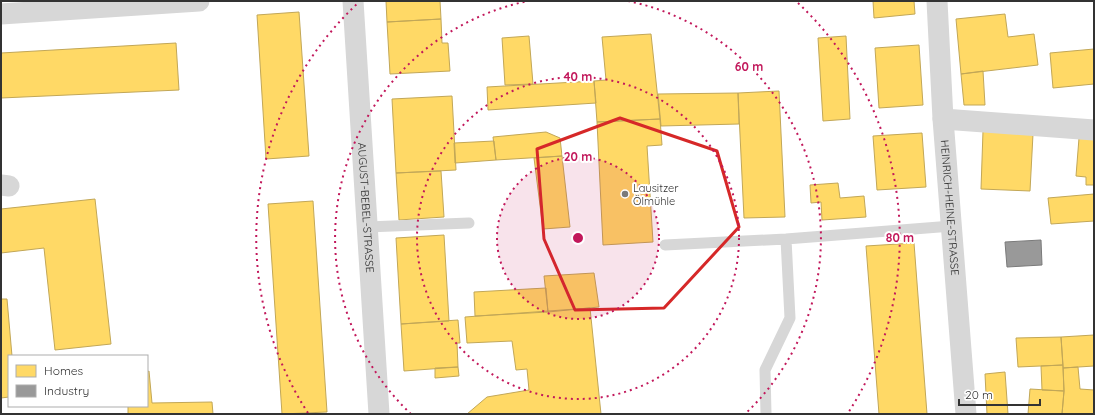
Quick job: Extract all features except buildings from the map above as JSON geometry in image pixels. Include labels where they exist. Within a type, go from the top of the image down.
[{"type":"street","points":[[1,14],[199,1]]},
{"type":"street","name":"AUGUST-BEBEL-STRASSE","points":[[352,1],[379,414]]},
{"type":"street","name":"HEINRICH-HEINE-STRASSE","points":[[937,1],[944,119],[966,414]]},
{"type":"street","points":[[944,119],[1094,130]]},
{"type":"lane","points":[[367,227],[469,223]]},
{"type":"lane","points":[[665,245],[952,226]]},
{"type":"lane","points":[[766,414],[765,370],[790,318],[786,238]]},
{"type":"highlighted area","points":[[620,118],[717,151],[739,227],[664,308],[575,310],[544,239],[537,149]]},
{"type":"place","name":"Lausitzer Ölmühle","points":[[625,194]]}]
